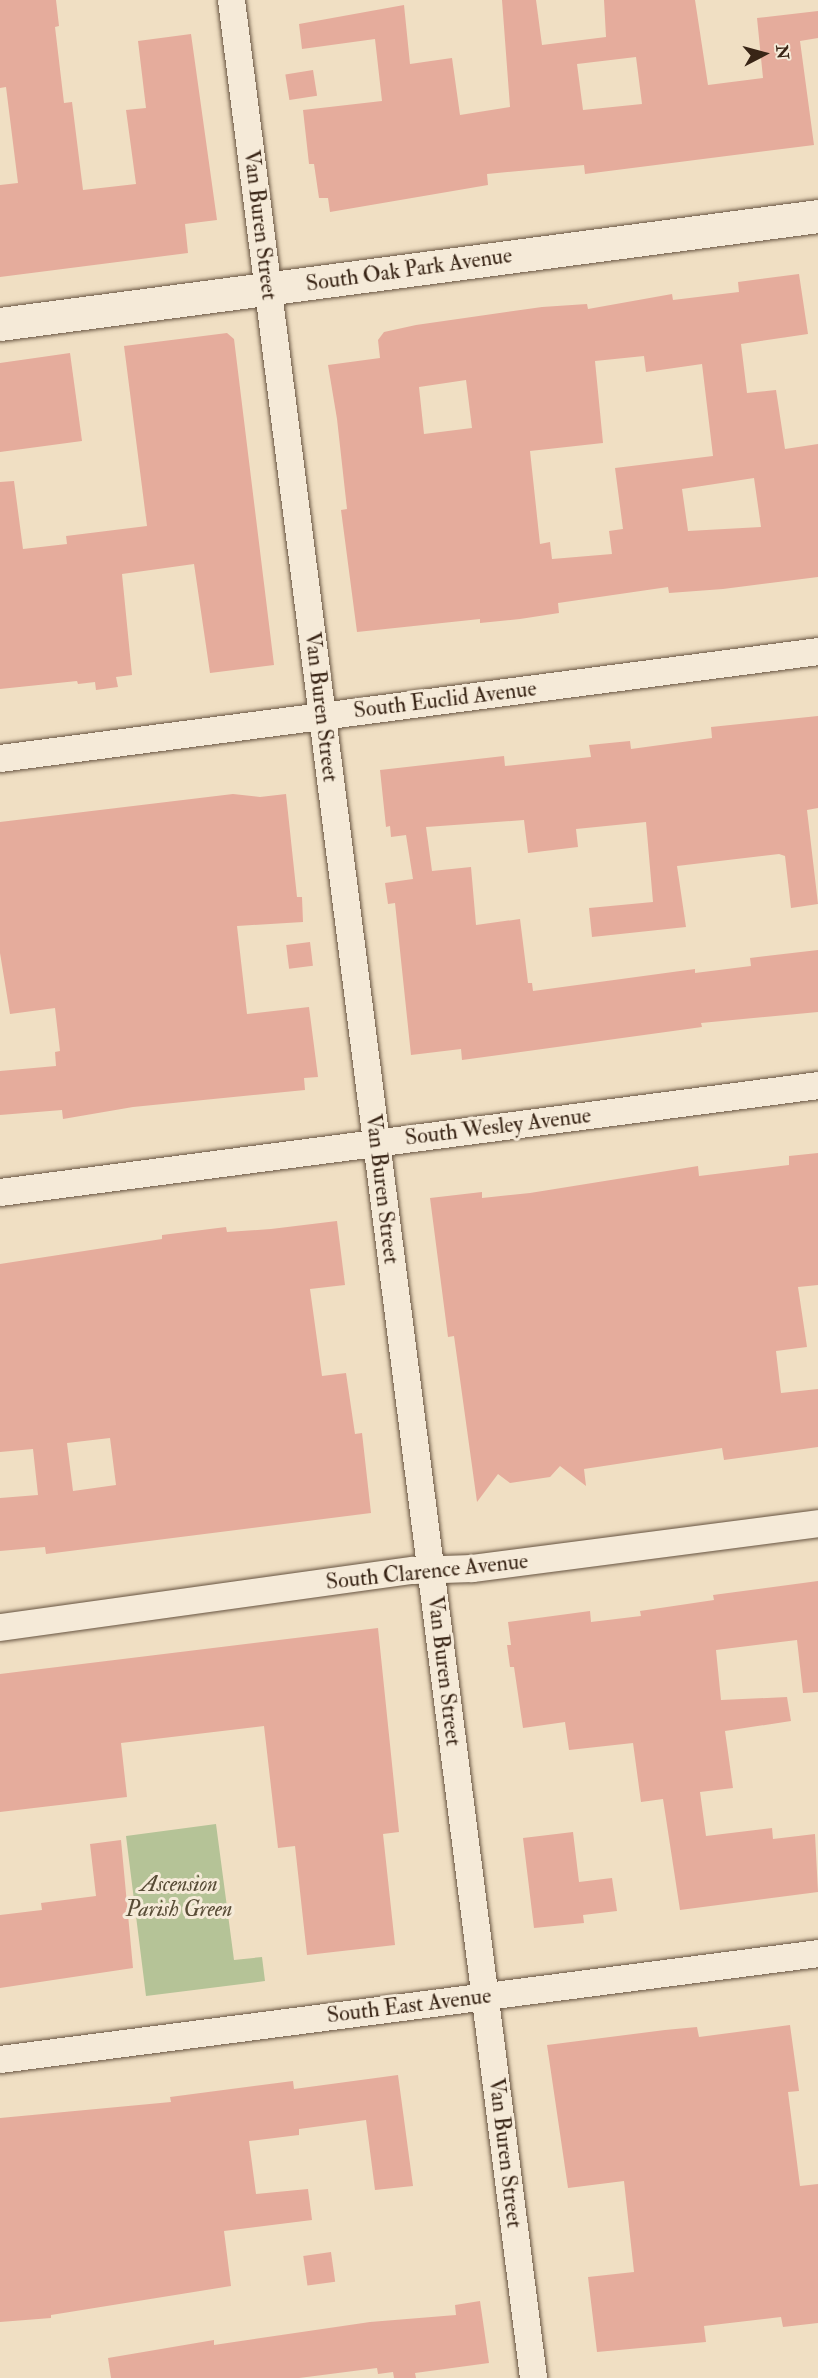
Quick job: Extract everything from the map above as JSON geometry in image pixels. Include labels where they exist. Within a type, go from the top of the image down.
[{"type":"street","name":"Van Buren Street","points":[[231,0],[533,2378]]},
{"type":"street","name":"South Oak Park Avenue","points":[[0,324],[818,216]]},
{"type":"street","name":"South Euclid Avenue","points":[[0,758],[818,651]]},
{"type":"street","name":"South Wesley Avenue","points":[[0,1192],[818,1085]]},
{"type":"street","name":"South Clarence Avenue","points":[[0,1627],[431,1570],[818,1523]]},
{"type":"street","name":"South East Avenue","points":[[0,2059],[818,1953]]},
{"type":"green space","name":"Ascension Parish Green","points":[[216,1824],[234,1960],[262,1957],[265,1981],[146,1996],[126,1836]]},
{"type":"building","points":[[0,0],[56,0],[59,26],[55,27],[64,103],[72,102],[83,190],[136,184],[126,110],[146,108],[138,41],[191,34],[217,220],[185,224],[188,253],[0,277],[0,185],[18,183],[6,87],[0,88]]},
{"type":"building","points":[[502,0],[536,0],[542,45],[606,37],[604,0],[695,0],[708,85],[763,78],[757,18],[818,11],[818,38],[800,41],[814,145],[585,174],[584,165],[487,174],[488,185],[330,212],[328,198],[319,198],[314,164],[309,164],[303,110],[382,101],[375,39],[302,49],[299,24],[404,5],[410,64],[452,58],[460,115],[510,107]],"holes":[[[636,57],[642,104],[583,110],[577,64]]]},
{"type":"building","points":[[313,70],[317,96],[289,100],[285,74]]},
{"type":"building","points":[[799,274],[808,334],[741,344],[747,393],[776,390],[785,449],[818,444],[818,577],[669,593],[668,587],[558,603],[559,613],[520,619],[480,623],[480,619],[357,632],[341,510],[347,509],[337,419],[328,365],[380,358],[378,340],[384,332],[416,325],[542,307],[587,304],[588,309],[672,294],[673,300],[739,292],[738,282]],"holes":[[[644,356],[646,372],[702,364],[713,456],[615,468],[623,529],[609,531],[612,554],[552,559],[550,542],[540,544],[530,451],[603,443],[595,361]],[[466,380],[472,428],[424,434],[419,387]],[[754,478],[761,527],[688,531],[682,489]]]},
{"type":"building","points":[[227,333],[234,339],[274,665],[210,673],[194,564],[122,574],[132,675],[116,677],[118,687],[96,690],[95,682],[78,684],[77,681],[0,689],[0,482],[14,481],[23,549],[67,544],[66,536],[147,526],[124,346]]},
{"type":"building","points":[[70,353],[82,441],[0,452],[0,363]]},
{"type":"building","points":[[818,716],[818,808],[807,810],[818,904],[791,908],[785,856],[779,854],[677,866],[686,927],[592,937],[589,908],[653,902],[646,822],[576,829],[578,847],[528,853],[524,820],[426,827],[432,871],[471,867],[476,925],[520,919],[528,983],[532,983],[533,991],[695,969],[695,973],[751,966],[750,958],[818,950],[818,1012],[701,1023],[702,1027],[462,1060],[461,1049],[411,1055],[395,903],[388,904],[385,883],[413,879],[406,835],[391,837],[390,826],[386,827],[380,770],[504,756],[505,766],[591,757],[589,745],[630,741],[631,749],[712,738],[711,727]]},
{"type":"building","points":[[233,794],[260,797],[286,794],[297,897],[302,897],[303,922],[237,926],[247,1014],[309,1007],[318,1077],[304,1078],[305,1090],[133,1107],[63,1119],[62,1110],[0,1115],[0,1071],[56,1066],[55,1052],[60,1051],[55,1008],[10,1014],[0,953],[0,822]]},
{"type":"building","points":[[310,942],[313,966],[289,969],[286,945]]},
{"type":"building","points":[[818,1153],[818,1285],[798,1287],[807,1347],[776,1351],[781,1393],[818,1389],[818,1447],[724,1460],[722,1448],[584,1469],[586,1486],[560,1466],[550,1477],[510,1483],[498,1474],[477,1502],[454,1336],[448,1337],[430,1198],[482,1192],[482,1198],[530,1193],[698,1166],[699,1176],[789,1165],[789,1156]]},
{"type":"building","points":[[337,1221],[345,1285],[310,1289],[322,1376],[346,1373],[355,1434],[362,1433],[371,1513],[46,1554],[45,1547],[0,1551],[0,1498],[38,1495],[33,1449],[0,1452],[0,1264],[162,1239],[162,1235],[226,1227],[227,1232]],"holes":[[[110,1438],[116,1485],[73,1491],[67,1443]]]},
{"type":"building","points":[[818,1581],[818,1692],[803,1693],[797,1640],[716,1650],[721,1700],[787,1697],[791,1721],[725,1731],[733,1788],[700,1792],[706,1836],[772,1828],[773,1839],[815,1834],[818,1892],[680,1910],[663,1799],[641,1802],[633,1743],[569,1750],[565,1722],[523,1728],[514,1667],[510,1667],[507,1645],[511,1645],[508,1622],[590,1611],[591,1622],[641,1616],[640,1611],[714,1600],[713,1595]]},
{"type":"building","points":[[378,1628],[399,1832],[383,1834],[395,1945],[307,1955],[295,1846],[278,1848],[264,1726],[121,1743],[127,1797],[0,1812],[0,1674]]},
{"type":"building","points":[[573,1832],[579,1882],[612,1878],[617,1911],[583,1915],[584,1923],[534,1928],[523,1838]]},
{"type":"building","points":[[121,1840],[133,1968],[0,1988],[0,1915],[42,1910],[41,1903],[96,1896],[90,1844]]},
{"type":"building","points":[[790,2025],[799,2091],[788,2092],[800,2186],[818,2184],[818,2323],[783,2327],[781,2317],[704,2326],[706,2342],[597,2352],[588,2277],[634,2272],[624,2181],[568,2188],[547,2045],[697,2027],[699,2037]]},
{"type":"building","points":[[398,2075],[413,2186],[375,2190],[366,2120],[299,2129],[299,2135],[249,2141],[256,2194],[308,2189],[312,2220],[224,2231],[231,2286],[51,2315],[51,2318],[0,2322],[0,2118],[171,2102],[170,2097],[293,2081],[294,2089]]},
{"type":"building","points":[[331,2252],[335,2282],[307,2286],[303,2256]]},
{"type":"building","points":[[480,2301],[489,2363],[415,2373],[416,2378],[394,2378],[393,2372],[378,2374],[377,2368],[299,2378],[111,2378],[108,2358],[214,2340],[214,2345],[370,2322],[456,2315],[455,2305]]}]
